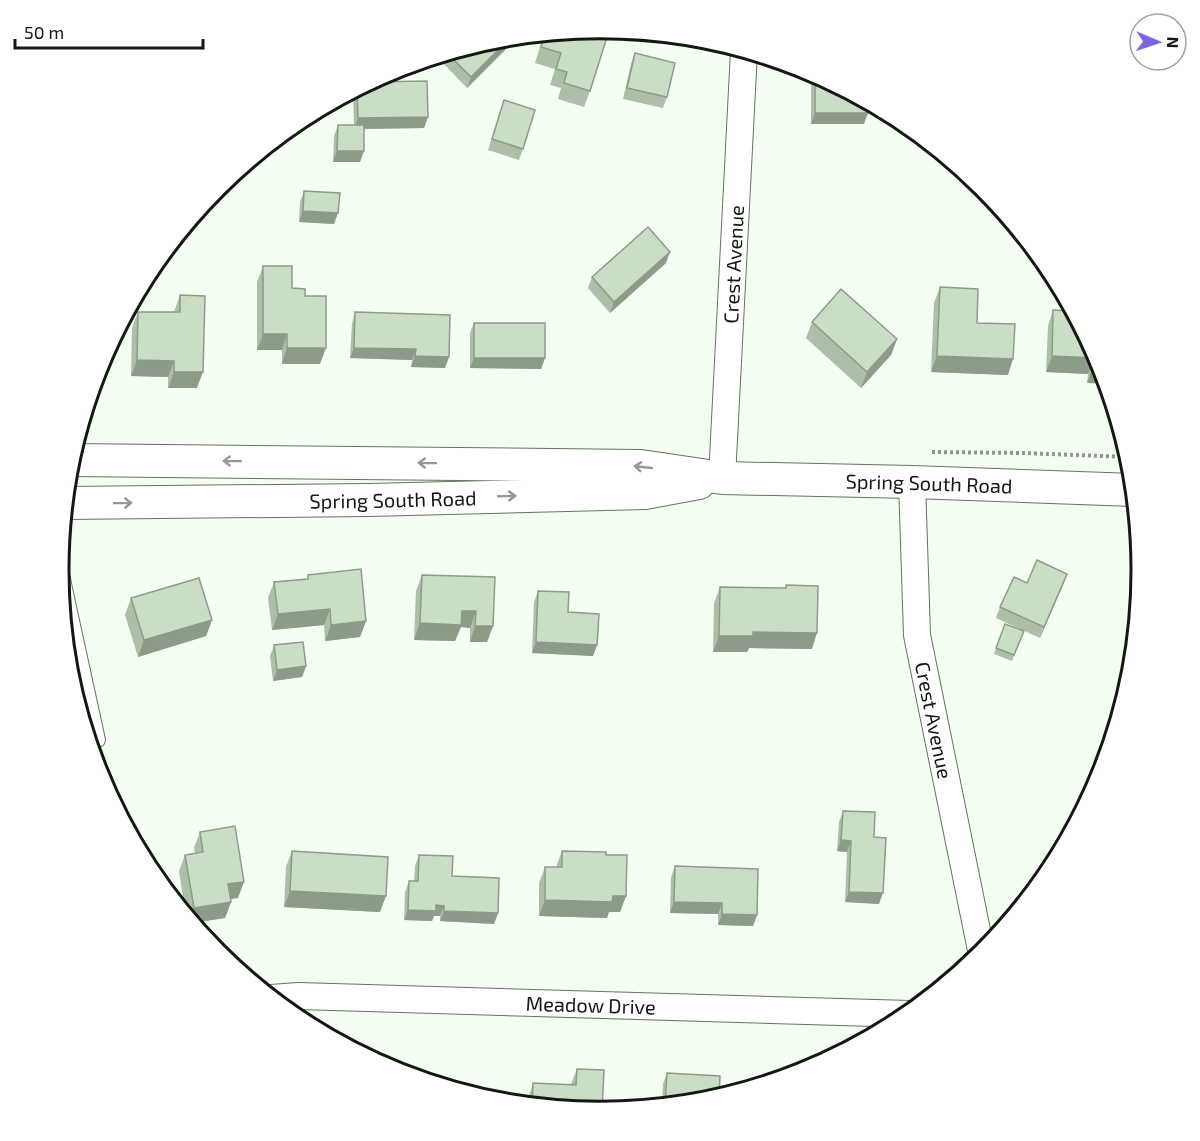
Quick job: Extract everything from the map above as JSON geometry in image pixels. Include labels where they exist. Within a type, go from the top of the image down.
[{"type":"street","name":"Crest Avenue","points":[[722,478],[744,59]]},
{"type":"street","name":"Spring South Road","points":[[81,460],[641,466],[722,478],[1125,490]]},
{"type":"street","name":"Spring South Road","points":[[73,503],[369,500],[645,493],[722,478]]},
{"type":"street","name":"Crest Avenue","points":[[912,482],[917,635],[979,942]]},
{"type":"street","name":"Meadow Drive","points":[[283,997],[893,1013]]},
{"type":"lane","points":[[74,647],[83,671],[97,740]]},
{"type":"lane","points":[[79,676],[83,671]]},
{"type":"building","points":[[606,39],[590,91],[564,83],[567,72],[556,69],[561,53],[541,47],[542,43]]},
{"type":"building","points":[[500,48],[471,77],[454,60]]},
{"type":"building","points":[[635,53],[675,63],[667,97],[627,88]]},
{"type":"building","points":[[427,81],[428,117],[358,118],[357,98],[391,82]]},
{"type":"building","points":[[815,85],[868,111],[868,113],[815,113]]},
{"type":"building","points":[[504,100],[535,110],[523,149],[492,139]]},
{"type":"building","points":[[338,125],[364,125],[364,151],[337,151]]},
{"type":"building","points":[[304,191],[340,193],[338,213],[303,211]]},
{"type":"building","points":[[648,227],[670,252],[614,302],[592,277]]},
{"type":"building","points":[[263,266],[292,266],[292,288],[305,289],[305,296],[326,296],[326,348],[287,348],[287,334],[263,334]]},
{"type":"building","points":[[940,287],[978,289],[977,323],[1015,324],[1013,359],[937,356]]},
{"type":"building","points":[[841,289],[897,339],[867,372],[812,322]]},
{"type":"building","points":[[180,295],[205,296],[203,372],[174,372],[174,361],[137,360],[138,312],[180,312]]},
{"type":"building","points":[[1053,310],[1063,311],[1087,358],[1052,356]]},
{"type":"building","points":[[355,312],[450,315],[449,357],[415,356],[416,349],[354,348]]},
{"type":"building","points":[[474,323],[545,323],[545,358],[474,358]]},
{"type":"building","points":[[1037,560],[1067,574],[1044,627],[1000,607],[1014,577],[1027,583]]},
{"type":"building","points":[[361,569],[366,621],[331,625],[330,609],[278,614],[274,582],[308,579],[308,575]]},
{"type":"building","points":[[422,575],[495,577],[493,626],[475,626],[476,611],[462,611],[461,625],[420,623]]},
{"type":"building","points":[[199,578],[212,620],[144,640],[131,598]]},
{"type":"building","points":[[786,585],[818,586],[817,633],[753,632],[753,636],[719,636],[720,587],[786,588]]},
{"type":"building","points":[[538,591],[569,592],[568,612],[599,614],[597,645],[536,642]]},
{"type":"building","points":[[1005,624],[1024,631],[1014,655],[996,648]]},
{"type":"building","points":[[303,642],[306,666],[277,670],[274,645]]},
{"type":"building","points":[[843,811],[875,812],[874,837],[886,838],[883,893],[849,892],[851,841],[841,840]]},
{"type":"building","points":[[235,826],[244,882],[228,884],[231,902],[194,908],[185,855],[203,852],[200,832]]},
{"type":"building","points":[[292,851],[388,857],[386,896],[290,891]]},
{"type":"building","points":[[562,851],[627,855],[626,896],[613,896],[612,902],[545,900],[545,867],[562,867]]},
{"type":"building","points":[[419,855],[453,856],[452,876],[499,878],[498,913],[444,911],[444,906],[436,905],[436,911],[408,910],[409,881],[418,881]]},
{"type":"building","points":[[675,866],[758,869],[757,915],[722,914],[722,903],[674,902]]},
{"type":"building","points":[[577,1069],[604,1070],[602,1102],[532,1097],[533,1083],[576,1085]]},
{"type":"building","points":[[667,1073],[720,1076],[719,1088],[666,1097]]}]
